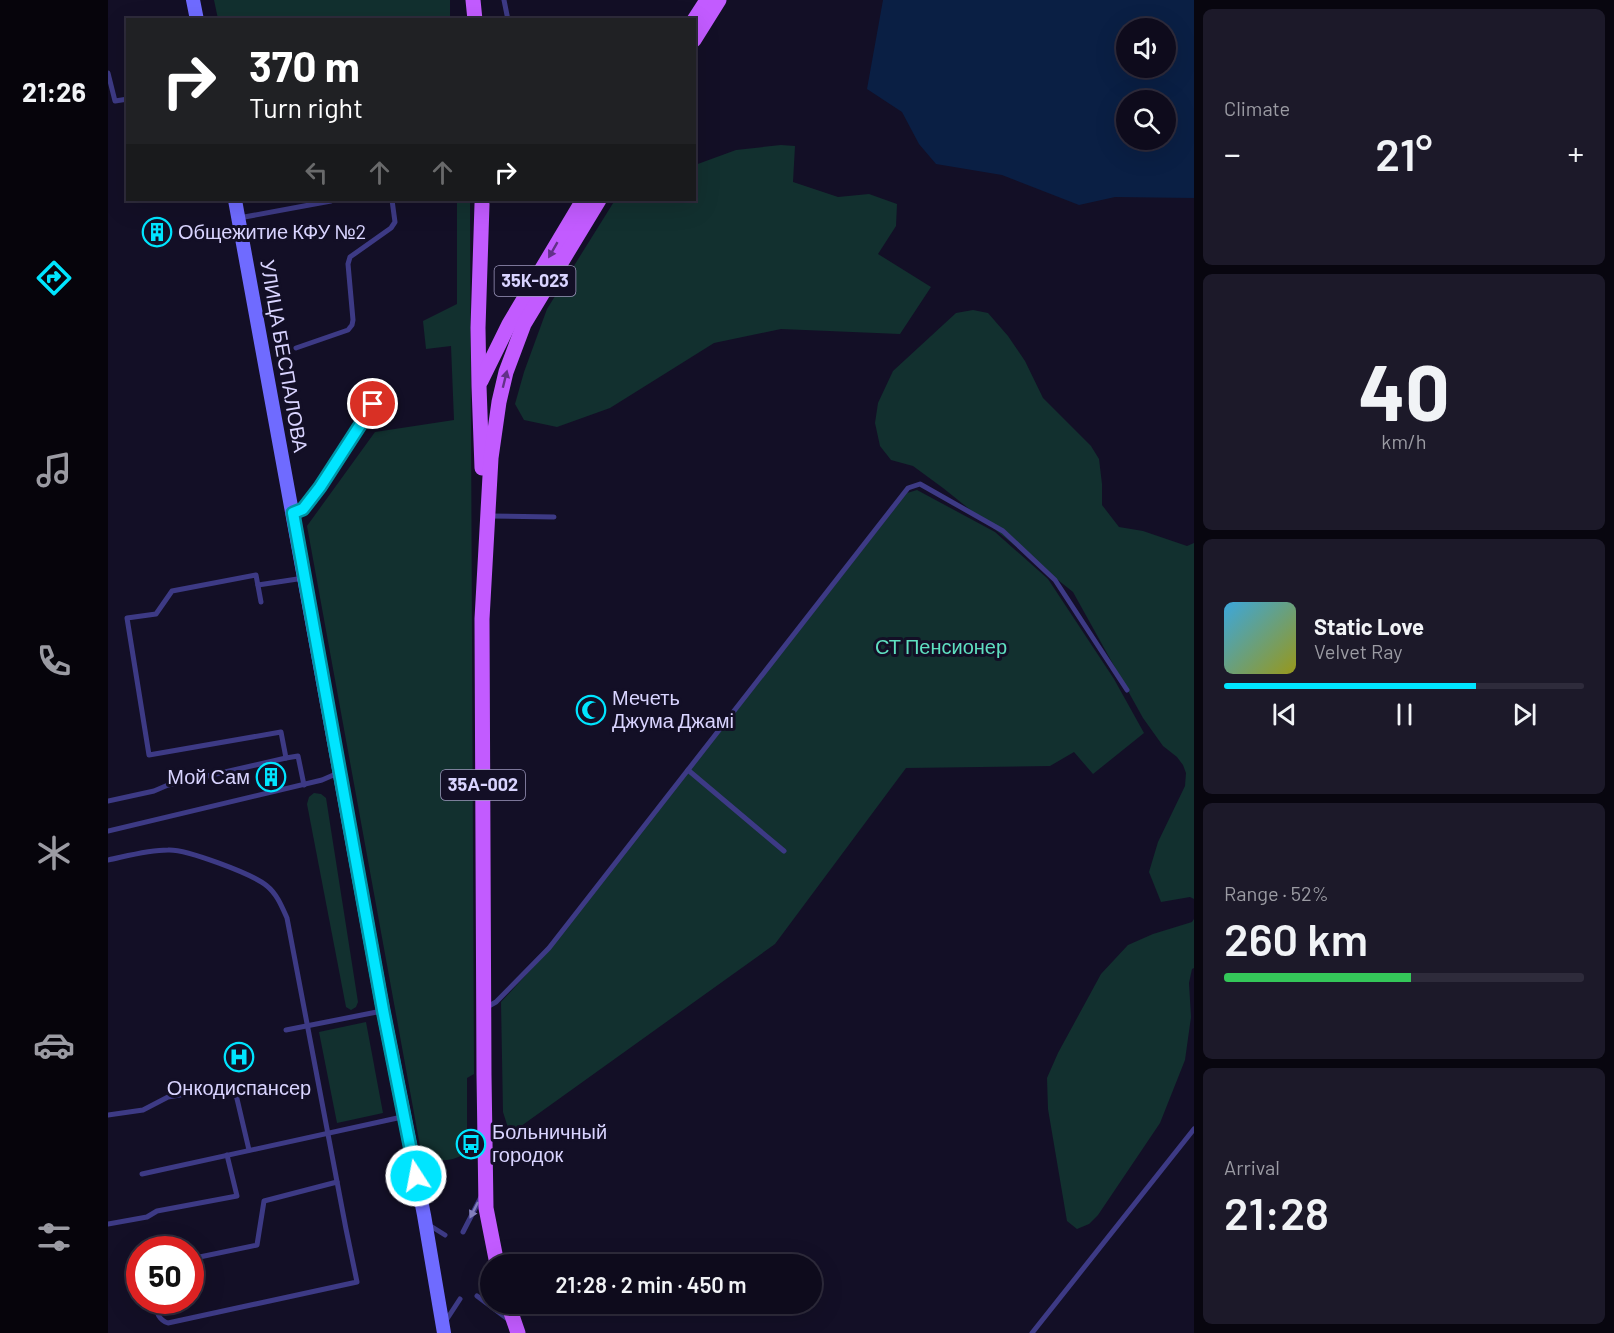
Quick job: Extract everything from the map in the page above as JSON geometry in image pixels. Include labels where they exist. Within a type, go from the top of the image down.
[{"type":"main road","points":[[193,0],[197,18]]},
{"type":"main road","points":[[473,0],[475,18]]},
{"type":"main road","points":[[695,18],[707,0]]},
{"type":"main road","points":[[696,37],[719,0]]},
{"type":"main road","name":"УЛИЦА БЕСПАЛОВА","points":[[235,201],[383,1010],[425,1222],[443,1330]]},
{"type":"main road","points":[[483,201],[491,458]]},
{"type":"main road","points":[[479,386],[478,328],[483,201]]},
{"type":"main road","name":"35А-002","points":[[495,1254],[485,1188],[482,619],[491,458],[497,411],[506,372],[524,324],[598,201]]},
{"type":"main road","name":"35К-023","points":[[479,386],[509,324],[579,202]]},
{"type":"main road","name":"35А-002","points":[[479,386],[484,562]]},
{"type":"main road","points":[[512,1314],[517,1329]]},
{"type":"lane","points":[[504,0],[508,18]]},
{"type":"lane","points":[[108,73],[115,101],[126,99]]},
{"type":"lane","points":[[239,218],[331,201]]},
{"type":"lane","points":[[296,348],[348,330],[352,325],[348,264],[351,257],[392,228],[395,222],[392,201]]},
{"type":"lane","points":[[293,513],[303,509],[320,487],[373,404]]},
{"type":"lane","points":[[484,1008],[496,1002],[549,948],[908,489],[920,484],[1003,531],[1055,580],[1127,690]]},
{"type":"lane","points":[[487,516],[554,518]]},
{"type":"lane","points":[[261,602],[256,575],[172,591],[156,614],[127,618],[149,755],[281,732],[286,758]]},
{"type":"lane","points":[[258,585],[304,578]]},
{"type":"lane","points":[[108,801],[298,756],[304,785]]},
{"type":"lane","points":[[688,770],[784,851]]},
{"type":"lane","points":[[108,831],[304,785],[340,773]]},
{"type":"lane","points":[[108,860],[167,850],[181,851],[252,877],[268,886],[281,903],[287,918],[357,1281],[168,1323],[161,1321],[158,1314]]},
{"type":"lane","points":[[286,1030],[383,1010]]},
{"type":"lane","points":[[108,1115],[143,1110],[168,1097],[234,1086],[249,1150]]},
{"type":"lane","points":[[142,1174],[404,1117]]},
{"type":"lane","points":[[1032,1333],[1194,1129]]},
{"type":"lane","points":[[108,1224],[147,1217],[157,1211],[237,1196],[227,1155]]},
{"type":"lane","points":[[204,1256],[257,1245],[264,1201],[337,1182]]},
{"type":"lane","points":[[463,1232],[485,1188]]},
{"type":"lane","points":[[425,1222],[445,1235]]},
{"type":"lane","points":[[477,1296],[517,1329]]},
{"type":"lane","points":[[443,1330],[460,1299]]},
{"type":"green space","points":[[214,0],[450,0],[450,18],[218,18]]},
{"type":"green space","points":[[781,145],[795,146],[793,182],[838,197],[869,194],[897,204],[896,226],[878,254],[931,287],[900,334],[781,329],[714,343],[610,408],[557,427],[524,420],[515,404],[547,309],[614,201],[696,201],[696,165],[736,150]]},
{"type":"green space","points":[[457,201],[470,201],[474,1074],[467,1078],[467,1151],[453,1159],[442,1160],[431,1157],[420,1146],[307,526],[375,432],[454,420],[451,346],[426,349],[423,321],[457,304]]},
{"type":"green space","points":[[973,310],[988,313],[1008,336],[1025,361],[1043,398],[1091,446],[1099,459],[1102,505],[1119,527],[1143,531],[1187,546],[1194,543],[1194,899],[1190,897],[1161,902],[1149,872],[1158,842],[1185,786],[1186,773],[1183,765],[1163,746],[1143,718],[1073,592],[913,466],[891,460],[880,446],[875,423],[878,403],[893,371],[956,313]]},
{"type":"green space","name":"СТ Пенсионер","points":[[917,490],[995,532],[1048,579],[1114,679],[1144,733],[1093,774],[1074,752],[1050,766],[906,768],[775,944],[510,1134],[503,1112],[501,1002],[549,950],[907,493]]},
{"type":"green space","points":[[314,793],[326,798],[358,1002],[351,1010],[346,1007],[307,804],[309,797]]},
{"type":"green space","points":[[1194,919],[1194,968],[1189,983],[1191,1017],[1185,1060],[1160,1123],[1098,1215],[1089,1224],[1077,1229],[1067,1221],[1048,1109],[1047,1078],[1101,974],[1128,945],[1153,934],[1192,922]]},
{"type":"green space","points":[[366,1022],[383,1113],[337,1123],[319,1032]]},
{"type":"water","points":[[883,0],[1194,0],[1194,198],[1115,197],[1079,205],[1002,175],[936,164],[919,144],[902,112],[867,89]]},
{"type":"place","name":"Общежитие КФУ №2","points":[[157,232]]},
{"type":"place","name":"Мечеть Джума Джамі","points":[[591,710]]},
{"type":"place","name":"Мой Сам","points":[[271,777]]},
{"type":"place","name":"Онкодиспансер","points":[[239,1057]]},
{"type":"place","name":"Больничный городок","points":[[471,1144]]},
{"type":"route","points":[[373,404],[320,487],[303,509],[293,513],[383,1010],[416,1176]]}]
